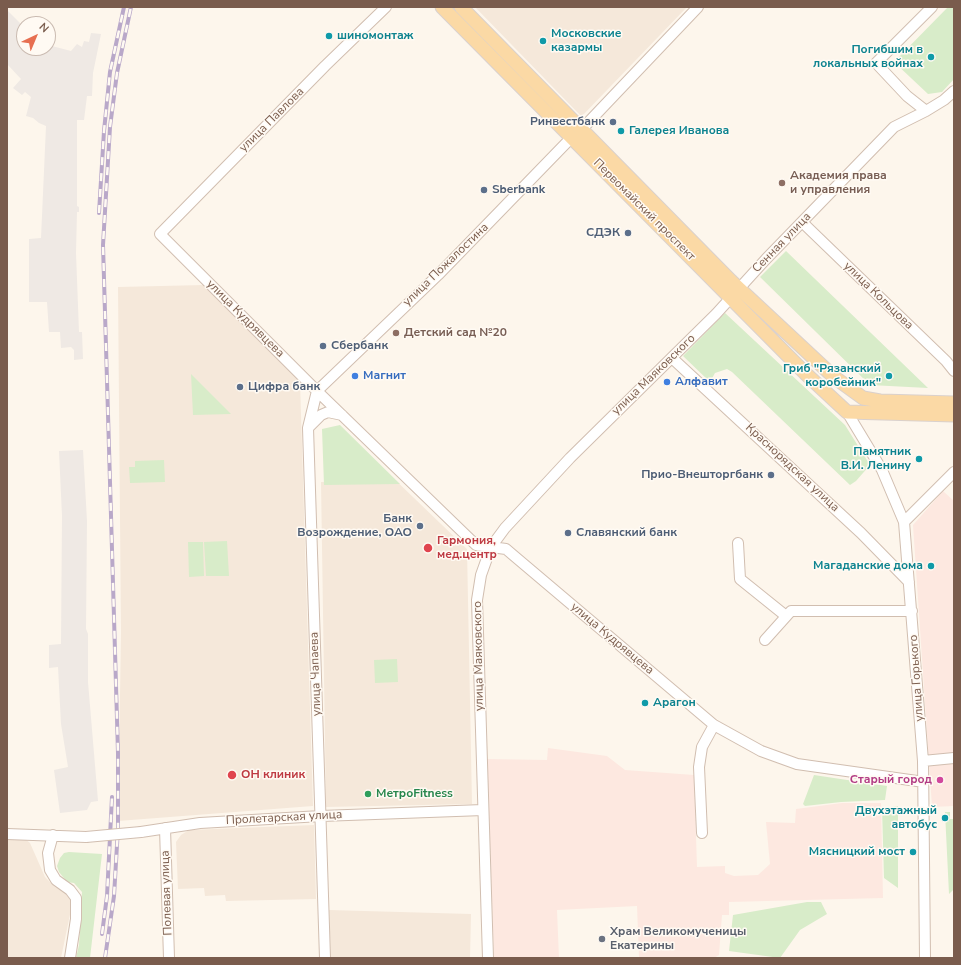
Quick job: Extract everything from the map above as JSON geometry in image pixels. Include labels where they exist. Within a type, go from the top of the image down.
[{"type":"main road","name":"Первомайский проспект","points":[[442,7],[577,133]]},
{"type":"main road","name":"Первомайский проспект","points":[[461,7],[577,133],[735,293],[806,374],[847,412]]},
{"type":"main road","name":"Первомайский проспект","points":[[735,293],[834,377],[863,398],[880,401],[954,403]]},
{"type":"main road","points":[[847,412],[954,415]]},
{"type":"street","name":"улица Павлова","points":[[160,234],[325,66],[386,7]]},
{"type":"street","name":"улица Пожалостина","points":[[317,390],[438,275],[698,7]]},
{"type":"street","points":[[926,111],[907,96],[876,63],[932,7]]},
{"type":"street","name":"Сенная улица","points":[[735,293],[894,127],[926,111],[954,93]]},
{"type":"street","name":"улица Кольцова","points":[[802,222],[946,361],[954,371]]},
{"type":"street","name":"улица Кудрявцева","points":[[160,234],[342,416],[476,545],[506,549],[514,555],[714,725],[761,752],[797,764],[924,782]]},
{"type":"street","name":"улица Маяковского","points":[[488,958],[477,600],[482,575],[491,547],[505,528],[570,458],[672,358],[735,293]]},
{"type":"street","name":"Краснорядская улица","points":[[672,358],[861,533],[909,582]]},
{"type":"street","name":"улица Чапаева","points":[[317,390],[308,428],[325,958]]},
{"type":"street","points":[[312,411],[323,402],[331,404]]},
{"type":"street","points":[[308,428],[321,415],[328,412],[334,412],[342,416]]},
{"type":"street","name":"улица Горького","points":[[847,412],[882,470],[904,522],[923,761],[926,881],[925,958]]},
{"type":"street","points":[[904,522],[954,472]]},
{"type":"street","points":[[738,543],[740,579],[786,616]]},
{"type":"street","points":[[765,640],[791,611],[912,612]]},
{"type":"street","points":[[702,833],[699,767],[702,747],[714,725]]},
{"type":"street","points":[[923,761],[954,758]]},
{"type":"street","name":"Пролетарская улица","points":[[7,834],[86,837],[141,832],[200,823],[321,816],[483,810]]},
{"type":"street","name":"Полевая улица","points":[[165,828],[169,958]]},
{"type":"street","points":[[53,835],[48,853],[50,870],[56,880],[70,890],[76,898],[75,926],[70,958]]},
{"type":"shaded area","points":[[475,7],[687,7],[583,115],[580,115]]},
{"type":"shaded area","points":[[7,10],[16,19],[16,56],[56,56],[56,47],[71,51],[77,44],[82,47],[84,41],[89,42],[91,33],[101,34],[93,73],[92,96],[87,96],[84,120],[77,120],[77,206],[79,207],[79,212],[77,212],[76,253],[79,332],[82,332],[83,359],[74,360],[74,350],[71,347],[61,348],[60,332],[49,332],[47,302],[29,302],[29,239],[41,238],[46,126],[33,118],[26,116],[31,97],[25,92],[22,95],[13,88],[21,79],[7,64]]},
{"type":"shaded area","points":[[204,285],[300,382],[313,806],[118,821],[121,633],[118,287]]},
{"type":"shaded area","points":[[83,450],[87,521],[86,629],[88,634],[88,682],[98,801],[91,802],[87,810],[60,813],[54,770],[68,767],[61,724],[58,667],[49,668],[49,645],[61,644],[62,516],[59,451]]},
{"type":"shaded area","points":[[387,472],[467,549],[472,804],[326,807],[321,482],[378,481]]},
{"type":"shaded area","points":[[943,491],[954,501],[954,806],[932,807],[913,525]]},
{"type":"shaded area","points":[[548,748],[607,756],[625,770],[694,775],[697,867],[725,866],[725,873],[734,876],[758,875],[770,864],[766,822],[795,823],[796,809],[842,803],[881,803],[883,898],[729,902],[729,915],[722,915],[719,955],[714,958],[613,958],[639,957],[637,906],[557,910],[559,958],[494,958],[487,759],[547,760]]},
{"type":"shaded area","points":[[314,825],[316,899],[226,901],[225,895],[205,896],[204,888],[178,889],[176,842],[181,835],[189,830]]},
{"type":"shaded area","points":[[23,837],[30,843],[45,877],[55,887],[67,893],[73,900],[61,958],[7,958],[7,838]]},
{"type":"shaded area","points":[[329,910],[471,914],[470,958],[331,958]]},
{"type":"green space","points":[[948,7],[954,7],[954,79],[942,92],[928,94],[894,62]]},
{"type":"green space","points":[[786,251],[928,388],[870,385],[760,277]]},
{"type":"green space","points":[[725,313],[845,425],[870,465],[856,481],[850,485],[732,372],[727,369],[715,373],[710,382],[683,356]]},
{"type":"green space","points":[[191,374],[231,414],[193,415]]},
{"type":"green space","points":[[340,425],[400,484],[324,485],[322,429]]},
{"type":"green space","points":[[164,460],[165,482],[130,483],[129,467],[135,467],[135,461]]},
{"type":"green space","points":[[227,541],[229,576],[206,576],[204,542]]},
{"type":"green space","points":[[188,542],[203,542],[204,576],[189,577]]},
{"type":"green space","points":[[397,659],[398,682],[375,683],[374,660]]},
{"type":"green space","points":[[814,775],[887,786],[885,800],[841,802],[805,806],[803,804]]},
{"type":"green space","points":[[898,806],[898,888],[884,878],[882,808]]},
{"type":"green space","points":[[945,812],[950,812],[950,819],[954,819],[954,889],[949,894]]},
{"type":"green space","points":[[64,853],[102,854],[90,958],[76,958],[79,945],[82,892],[74,883],[67,882],[59,872],[57,866]]},
{"type":"green space","points":[[807,902],[821,902],[827,914],[800,930],[780,958],[729,951],[733,915]]},
{"type":"railway","points":[[99,213],[104,131],[110,72],[124,7]]},
{"type":"railway","points":[[105,958],[114,896],[118,828],[118,753],[103,245],[110,127],[117,73],[131,7]]},
{"type":"railway","points":[[102,934],[107,896],[112,797]]},
{"type":"place","name":"шиномонтаж","points":[[329,36]]},
{"type":"place","name":"Московские казармы","points":[[543,41]]},
{"type":"place","name":"Погибшим в локальных войнах","points":[[931,57]]},
{"type":"place","name":"Ринвестбанк","points":[[613,122]]},
{"type":"place","name":"Галерея Иванова","points":[[621,131]]},
{"type":"place","name":"Академия права и управления","points":[[782,183]]},
{"type":"place","name":"Sberbank","points":[[484,190]]},
{"type":"place","name":"СДЭК","points":[[628,233]]},
{"type":"place","name":"Детский сад №20","points":[[396,333]]},
{"type":"place","name":"Сбербанк","points":[[323,346]]},
{"type":"place","name":"Магнит","points":[[355,376]]},
{"type":"place","name":"Гриб \"Рязанский коробейник\"","points":[[889,376]]},
{"type":"place","name":"Алфавит","points":[[667,382]]},
{"type":"place","name":"Цифра банк","points":[[240,387]]},
{"type":"place","name":"Памятник В.И. Ленину","points":[[919,459]]},
{"type":"place","name":"Прио-Внешторгбанк","points":[[771,475]]},
{"type":"place","name":"Банк Возрождение, ОАО","points":[[420,526]]},
{"type":"place","name":"Славянский банк","points":[[568,533]]},
{"type":"place","name":"Гармония, мед.центр","points":[[428,548]]},
{"type":"place","name":"Магаданские дома","points":[[931,566]]},
{"type":"place","name":"Арагон","points":[[645,703]]},
{"type":"place","name":"ОН клиник","points":[[232,775]]},
{"type":"place","name":"Старый город","points":[[940,780]]},
{"type":"place","name":"МетроFitness","points":[[368,794]]},
{"type":"place","name":"Двухэтажный автобус","points":[[945,818]]},
{"type":"place","name":"Мясницкий мост","points":[[913,852]]},
{"type":"place","name":"Храм Великомученицы Екатерины","points":[[602,939]]}]
